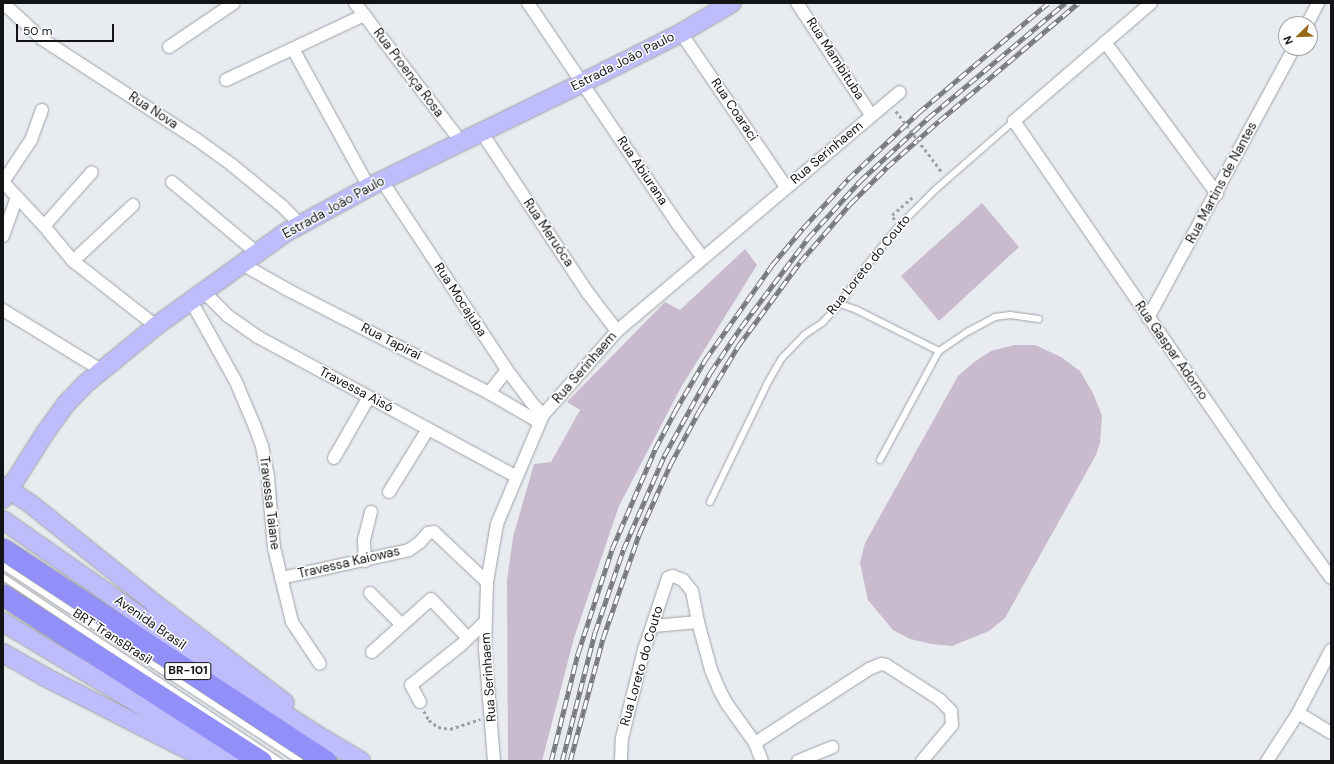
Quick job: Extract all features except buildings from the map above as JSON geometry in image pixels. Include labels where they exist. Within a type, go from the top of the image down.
[{"type":"highway","name":"Avenida Brasil","points":[[3,549],[326,761]]},
{"type":"highway","name":"BR-101","points":[[3,595],[261,761]]},
{"type":"main road","name":"Estrada João Paulo","points":[[5,492],[65,405],[101,370],[156,326],[300,224],[376,184],[462,143],[681,33],[732,3]]},
{"type":"main road","points":[[5,492],[58,526],[190,632],[270,691],[317,735]]},
{"type":"main road","name":"Avenida Brasil","points":[[3,520],[21,531],[194,655],[317,735],[361,761]]},
{"type":"main road","points":[[3,622],[233,761]]},
{"type":"main road","points":[[3,653],[45,677],[210,761]]},
{"type":"street","name":"Rua Nova","points":[[3,3],[42,39],[183,131],[232,165],[282,206],[300,224]]},
{"type":"street","points":[[169,47],[234,3]]},
{"type":"street","name":"Rua Proença Rosa","points":[[355,3],[462,143]]},
{"type":"street","name":"Rua Abiurana","points":[[528,3],[679,226],[703,258]]},
{"type":"street","name":"Rua Mambituba","points":[[797,3],[871,115]]},
{"type":"street","name":"Rua Loreto do Couto","points":[[1014,122],[1151,3]]},
{"type":"street","points":[[1311,16],[1318,3]]},
{"type":"street","points":[[226,80],[364,15]]},
{"type":"street","name":"Rua Coaraci","points":[[681,33],[786,187]]},
{"type":"street","points":[[1106,42],[1216,194]]},
{"type":"street","name":"Rua Mocajuba","points":[[293,49],[376,184],[541,418]]},
{"type":"street","name":"Rua Martins de Nantes","points":[[1148,318],[1290,56]]},
{"type":"street","name":"Rua Serinhaem","points":[[494,761],[492,715],[485,650],[487,582],[497,524],[541,418],[617,331],[900,92]]},
{"type":"street","points":[[42,110],[31,140],[3,182],[44,226],[73,261],[156,326]]},
{"type":"street","name":"Rua Gaspar Adorno","points":[[1014,122],[1148,318],[1331,578]]},
{"type":"street","name":"Rua Meruóca","points":[[482,133],[584,286],[617,331]]},
{"type":"street","points":[[44,226],[92,172]]},
{"type":"street","points":[[172,182],[257,253]]},
{"type":"street","points":[[3,236],[17,197]]},
{"type":"street","points":[[73,261],[133,205]]},
{"type":"street","name":"Rua Tapiraí","points":[[242,264],[290,291],[541,418]]},
{"type":"street","name":"Travessa Aisó","points":[[197,296],[249,331],[517,477]]},
{"type":"street","name":"Travessa Taiane","points":[[197,296],[236,382],[262,446],[268,478],[274,548],[292,622],[320,664]]},
{"type":"street","points":[[3,310],[101,370]]},
{"type":"street","points":[[489,393],[507,370]]},
{"type":"street","points":[[334,458],[369,397]]},
{"type":"street","points":[[389,492],[428,428]]},
{"type":"street","points":[[365,561],[364,540],[371,512]]},
{"type":"street","name":"Travessa Kaiowas","points":[[281,578],[365,561],[409,550],[420,542],[428,533],[434,532],[487,582]]},
{"type":"street","name":"Rua Loreto do Couto","points":[[621,761],[622,738],[632,695],[668,578],[675,576],[683,580],[692,591],[698,622]]},
{"type":"street","points":[[370,593],[402,625]]},
{"type":"street","points":[[372,652],[431,599],[468,638]]},
{"type":"street","points":[[420,702],[410,685],[468,638],[485,622]]},
{"type":"street","points":[[653,626],[698,622],[711,670],[718,689],[754,742],[762,761]]},
{"type":"street","points":[[1267,761],[1298,713],[1331,650]]},
{"type":"street","points":[[754,742],[868,669],[881,664],[886,665],[938,699],[951,712],[952,725],[922,761]]},
{"type":"street","points":[[1298,713],[1331,733]]},
{"type":"street","points":[[798,761],[832,747]]},
{"type":"lane","name":"Rua Loreto do Couto","points":[[710,502],[768,382],[782,358],[804,335],[823,322],[840,304],[863,270],[897,228],[936,189],[1014,122]]},
{"type":"lane","points":[[840,304],[857,310],[939,351]]},
{"type":"lane","points":[[880,460],[939,351],[969,331],[995,317],[1010,315],[1038,319]]},
{"type":"lane","name":"BRT TransBrasil","points":[[3,566],[300,761]]},
{"type":"lane","name":"BRT TransBrasil","points":[[3,577],[279,761]]},
{"type":"path","points":[[896,111],[942,172]]},
{"type":"path","points":[[420,702],[429,720],[438,728],[450,729],[492,715]]},
{"type":"shaded area","points":[[982,203],[1019,247],[939,321],[901,276]]},
{"type":"shaded area","points":[[745,249],[757,265],[680,389],[619,506],[574,638],[542,761],[508,761],[507,580],[513,537],[534,464],[551,462],[580,410],[567,402],[665,302],[680,310]]},
{"type":"shaded area","points":[[1014,345],[1035,345],[1061,357],[1080,371],[1093,393],[1102,416],[1100,443],[1096,455],[1005,618],[989,631],[952,646],[932,644],[910,639],[893,630],[868,600],[860,563],[865,543],[958,376],[974,362],[991,351]]},
{"type":"railway","points":[[551,761],[578,653],[612,549],[655,449],[705,360],[772,265],[803,228],[848,179],[918,113],[1048,3]]},
{"type":"railway","points":[[562,761],[595,632],[623,550],[664,456],[710,373],[741,327],[808,238],[860,181],[928,118],[1065,3]]},
{"type":"railway","points":[[570,761],[603,638],[639,534],[670,465],[699,411],[738,346],[800,262],[851,203],[887,167],[939,121],[1078,3]]}]
